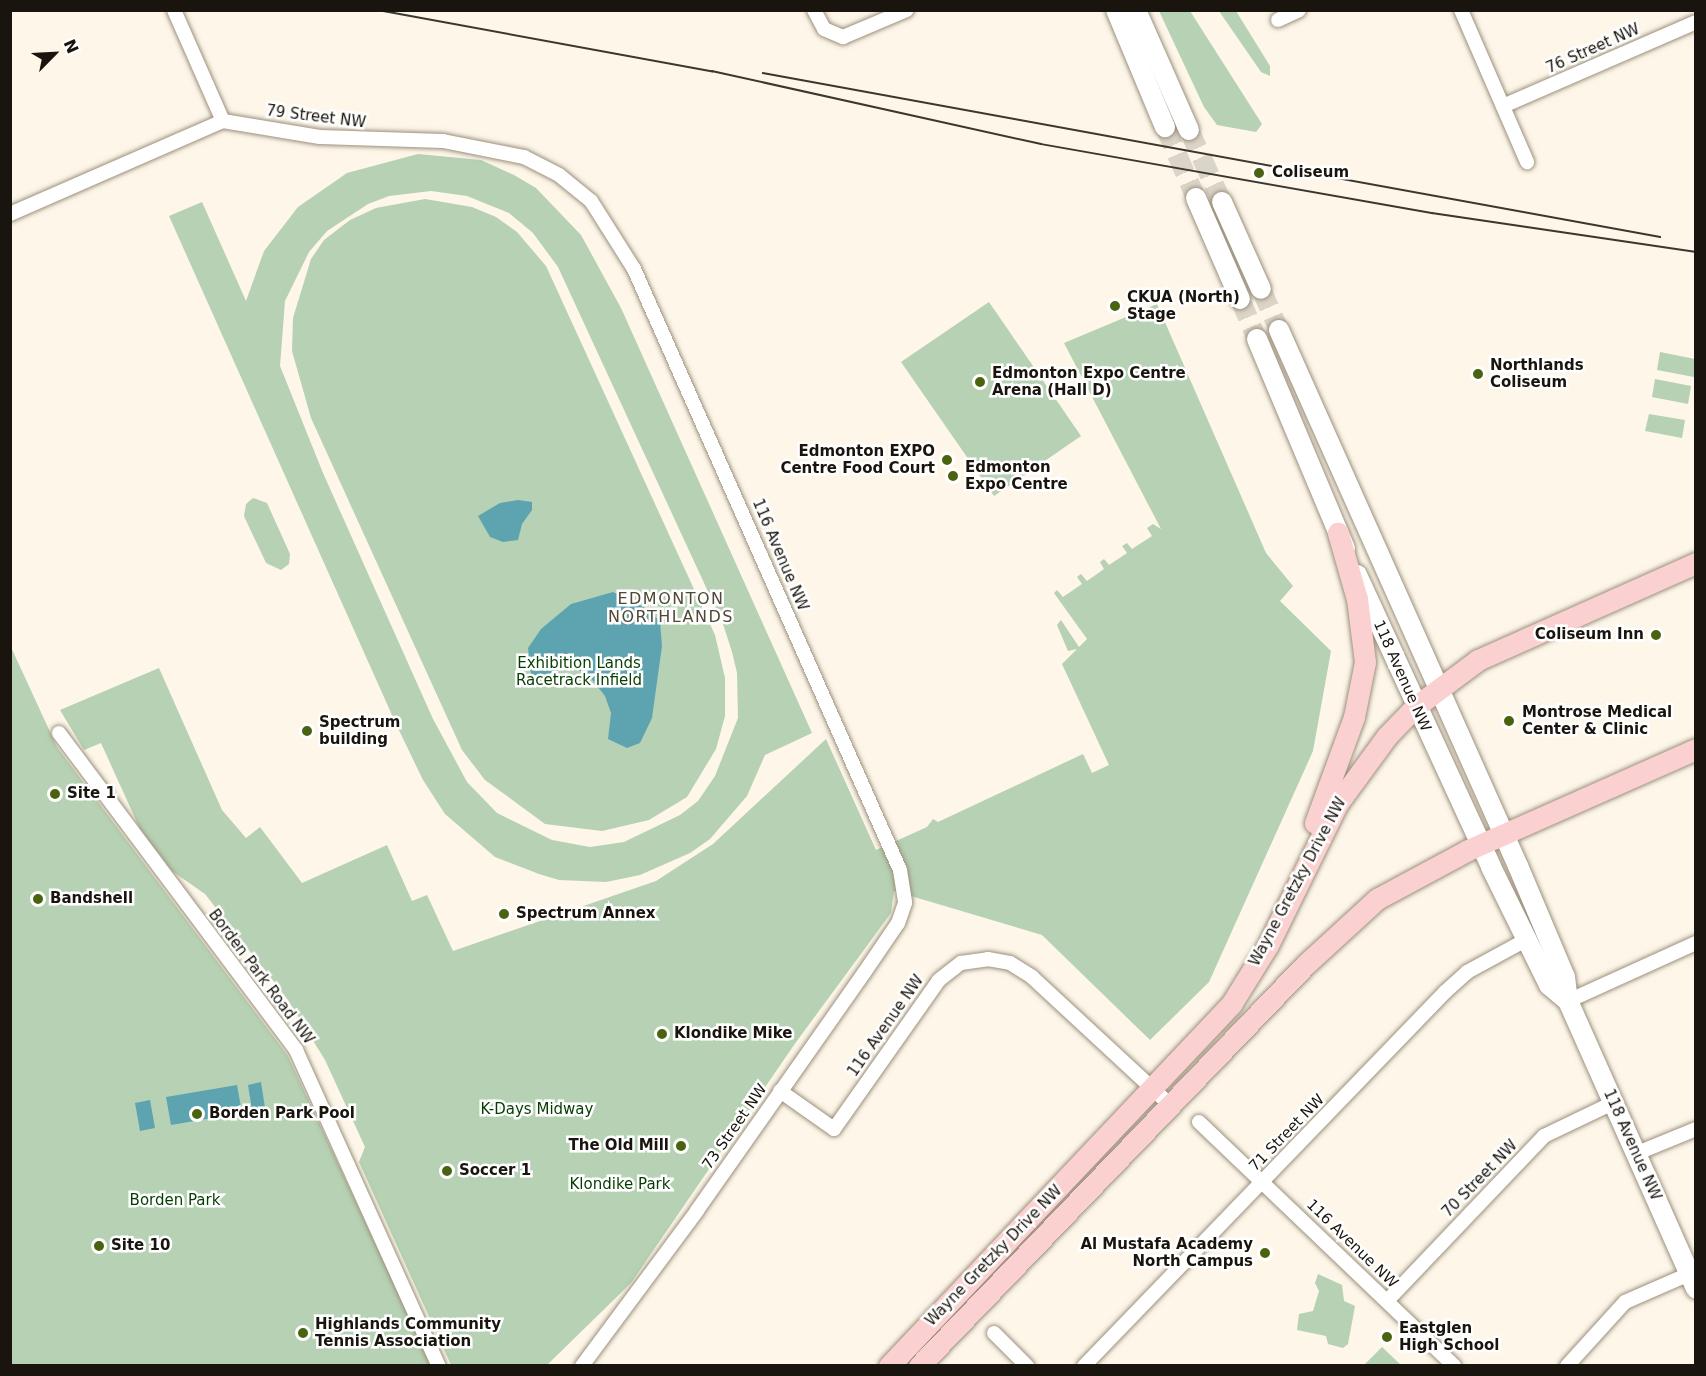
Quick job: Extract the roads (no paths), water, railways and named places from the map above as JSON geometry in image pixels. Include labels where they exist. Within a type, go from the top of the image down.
[{"type":"main road","points":[[1116,10],[1165,127]]},
{"type":"main road","points":[[1136,10],[1189,130]]},
{"type":"main road","points":[[1196,198],[1240,299]]},
{"type":"main road","points":[[1222,202],[1261,289]]},
{"type":"main road","name":"118 Avenue NW","points":[[1279,330],[1504,834],[1565,977],[1568,1001],[1692,1282]]},
{"type":"main road","name":"118 Avenue NW","points":[[1257,339],[1338,533],[1479,845],[1549,985],[1568,1001]]},
{"type":"main road","points":[[1291,894],[1362,693],[1365,662],[1361,625],[1338,533]]},
{"type":"main road","name":"Wayne Gretzky Drive NW","points":[[889,1365],[1153,1090],[1232,1003],[1268,945],[1291,894],[1338,803],[1387,736],[1415,707],[1462,668],[1695,563]]},
{"type":"main road","name":"Wayne Gretzky Drive NW","points":[[919,1365],[1170,1105],[1358,915],[1398,885],[1479,845],[1695,749]]},
{"type":"street","points":[[10,214],[223,121],[174,10]]},
{"type":"street","points":[[814,10],[822,28],[835,36],[847,36],[908,10]]},
{"type":"street","points":[[1278,20],[1299,10]]},
{"type":"street","points":[[1461,10],[1527,162]]},
{"type":"street","name":"76 Street NW","points":[[1503,106],[1695,22]]},
{"type":"street","name":"79 Street NW","points":[[223,121],[320,136],[443,141],[524,157],[574,185],[610,226]]},
{"type":"street","name":"116 Avenue NW","points":[[610,226],[704,422],[900,870],[905,903]]},
{"type":"street","name":"Borden Park Road NW","points":[[59,732],[296,1050],[439,1365]]},
{"type":"street","name":"73 Street NW","points":[[582,1365],[898,923],[905,903]]},
{"type":"street","name":"71 Street NW","points":[[1084,1365],[1467,972],[1526,940]]},
{"type":"street","points":[[1568,1001],[1695,943]]},
{"type":"street","name":"116 Avenue NW","points":[[780,1091],[834,1129],[939,980],[961,963],[980,959],[1010,963],[1021,969],[1170,1105]]},
{"type":"street","name":"70 Street NW","points":[[1387,1301],[1544,1136],[1613,1103]]},
{"type":"street","name":"116 Avenue NW","points":[[1199,1122],[1454,1365]]},
{"type":"street","points":[[1635,1154],[1695,1129]]},
{"type":"street","points":[[1567,1365],[1626,1302],[1692,1282]]},
{"type":"street","points":[[994,1333],[1027,1365]]},
{"type":"water","points":[[518,500],[532,502],[532,510],[522,524],[518,540],[503,542],[490,537],[478,516],[500,503]]},
{"type":"water","points":[[613,592],[644,607],[660,621],[662,646],[652,718],[640,743],[627,748],[608,739],[611,713],[605,696],[590,677],[574,667],[559,667],[539,681],[531,675],[528,648],[541,629],[571,604]]},
{"type":"water","points":[[261,1082],[265,1108],[252,1110],[248,1085]]},
{"type":"water","points":[[237,1085],[242,1113],[171,1125],[166,1097]]},
{"type":"water","points":[[150,1100],[155,1128],[140,1131],[135,1103]]},
{"type":"tunnel","points":[[1165,127],[1196,198]]},
{"type":"tunnel","points":[[1189,130],[1222,202]]},
{"type":"tunnel","points":[[1261,289],[1279,330]]},
{"type":"tunnel","points":[[1240,299],[1257,339]]},
{"type":"tram line","points":[[378,10],[712,71],[1041,144],[1432,213],[1696,252]]},
{"type":"tram line","points":[[763,73],[1660,237]]},
{"type":"place","name":"Coliseum","points":[[1259,173]]},
{"type":"place","name":"CKUA (North) Stage","points":[[1115,306]]},
{"type":"place","name":"Northlands Coliseum","points":[[1478,374]]},
{"type":"place","name":"Edmonton Expo Centre Arena (Hall D)","points":[[980,382]]},
{"type":"place","name":"Edmonton EXPO Centre Food Court","points":[[947,460]]},
{"type":"place","name":"Edmonton Expo Centre","points":[[953,476]]},
{"type":"place","name":"Coliseum Inn","points":[[1656,635]]},
{"type":"place","name":"Montrose Medical Center & Clinic","points":[[1509,721]]},
{"type":"place","name":"Spectrum building","points":[[307,731]]},
{"type":"place","name":"Site 1","points":[[55,794]]},
{"type":"place","name":"Bandshell","points":[[38,899]]},
{"type":"place","name":"Spectrum Annex","points":[[504,914]]},
{"type":"place","name":"Klondike Mike","points":[[662,1034]]},
{"type":"place","name":"Borden Park Pool","points":[[197,1114]]},
{"type":"place","name":"The Old Mill","points":[[681,1146]]},
{"type":"place","name":"Soccer 1","points":[[447,1171]]},
{"type":"place","name":"Site 10","points":[[99,1246]]},
{"type":"place","name":"Al Mustafa Academy North Campus","points":[[1265,1253]]},
{"type":"place","name":"Highlands Community Tennis Association","points":[[303,1333]]},
{"type":"place","name":"Eastglen High School","points":[[1387,1337]]},
{"type":"district","name":"EDMONTON NORTHLANDS","points":[[671,608]]},
{"type":"park label","name":"Exhibition Lands Racetrack Infield","points":[[579,672]]},
{"type":"park label","name":"K-Days Midway","points":[[537,1110]]},
{"type":"park label","name":"Klondike Park","points":[[620,1185]]},
{"type":"park label","name":"Borden Park","points":[[175,1201]]}]
